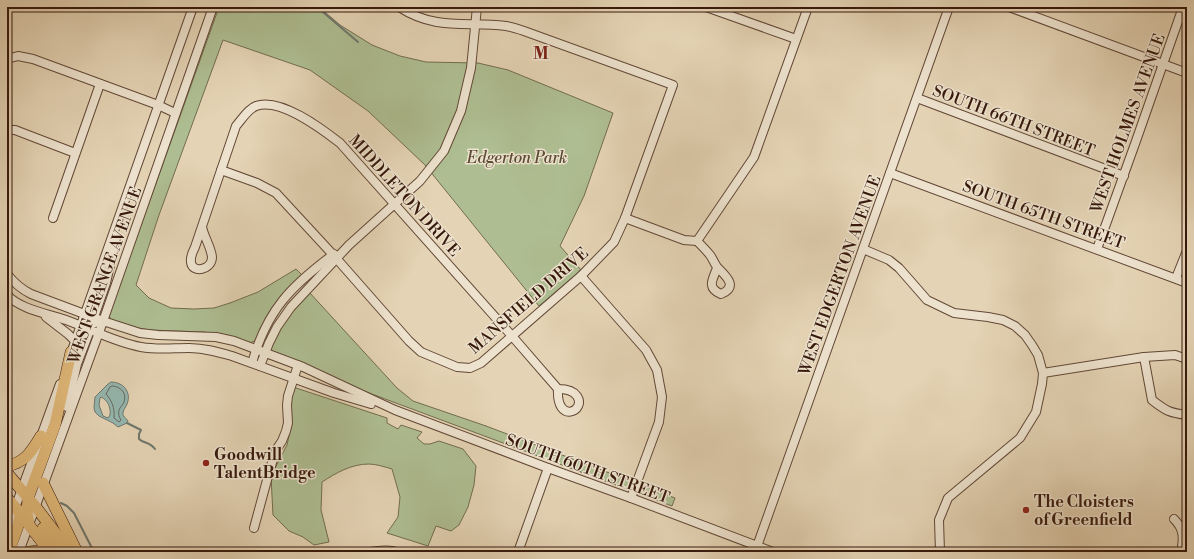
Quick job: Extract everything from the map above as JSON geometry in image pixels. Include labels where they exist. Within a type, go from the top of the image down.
[{"type":"main road","points":[[9,552],[55,425],[71,352]]},
{"type":"main road","points":[[7,466],[16,464],[24,459],[30,453],[41,436]]},
{"type":"main road","points":[[7,473],[50,552]]},
{"type":"main road","points":[[43,483],[77,552]]},
{"type":"main road","points":[[7,485],[60,552]]},
{"type":"main road","points":[[7,498],[25,507],[70,552]]},
{"type":"main road","points":[[30,552],[40,552]]},
{"type":"street","name":"WEST GRANGE AVENUE","points":[[19,552],[25,507],[41,436],[193,7]]},
{"type":"street","name":"WEST GRANGE AVENUE","points":[[7,530],[43,483],[103,321],[213,7]]},
{"type":"street","points":[[399,7],[409,14],[428,21],[443,24],[476,25]]},
{"type":"street","points":[[256,364],[256,349],[266,324],[283,298],[299,282],[335,257],[395,204],[420,181],[444,151],[461,111],[471,68],[477,7]]},
{"type":"street","points":[[706,7],[796,38]]},
{"type":"street","points":[[697,241],[754,157],[808,7]]},
{"type":"street","name":"WEST EDGERTON AVENUE","points":[[756,549],[949,7]]},
{"type":"street","points":[[1009,7],[1187,73]]},
{"type":"street","name":"WEST HOLMES AVENUE","points":[[1097,249],[1183,7]]},
{"type":"street","name":"MANSFIELD DRIVE","points":[[221,170],[257,183],[276,193],[409,341],[421,352],[457,367],[470,368],[480,363],[581,276],[614,242],[625,218],[673,85],[524,31],[506,26],[476,25]]},
{"type":"street","points":[[7,58],[18,56],[33,59],[176,113]]},
{"type":"street","points":[[53,218],[100,84]]},
{"type":"street","name":"SOUTH 66TH STREET","points":[[917,98],[1124,176]]},
{"type":"street","name":"MIDDLETON DRIVE","points":[[221,170],[236,126],[246,114],[256,106],[272,104],[287,109],[317,124],[340,143],[558,389]]},
{"type":"street","points":[[7,130],[15,130],[75,153]]},
{"type":"street","points":[[202,227],[210,247],[212,258],[207,267],[198,269],[193,267],[191,260],[202,227],[221,170]]},
{"type":"street","name":"SOUTH 65TH STREET","points":[[890,173],[1187,283]]},
{"type":"street","points":[[98,334],[94,317],[106,283],[121,209]]},
{"type":"street","points":[[625,218],[684,240],[697,241],[709,253],[717,268]]},
{"type":"street","points":[[863,249],[889,260],[899,268],[926,300],[954,313],[1003,320],[1015,326],[1025,335],[1038,355],[1043,374],[1036,412],[1020,438],[948,498],[940,520],[940,552]]},
{"type":"street","points":[[1176,278],[1186,253]]},
{"type":"street","points":[[256,364],[265,352],[284,316],[335,257]]},
{"type":"street","name":"SOUTH 60TH STREET","points":[[7,274],[22,289],[103,321],[140,333],[216,337],[234,341],[265,352],[298,365],[394,410],[631,498],[756,549],[773,552]]},
{"type":"street","points":[[581,276],[646,350],[657,370],[662,397],[659,422],[631,498]]},
{"type":"street","points":[[7,295],[16,302],[37,311],[51,320],[75,341]]},
{"type":"street","name":"SOUTH 60TH STREET","points":[[37,311],[98,334],[141,347],[162,349],[191,348],[214,351],[256,364],[334,393],[394,410]]},
{"type":"street","points":[[61,436],[74,375],[90,330],[85,314]]},
{"type":"street","points":[[1043,374],[1144,357],[1175,355],[1187,359]]},
{"type":"street","points":[[1144,357],[1152,400],[1164,410],[1187,415]]},
{"type":"street","points":[[254,528],[276,450],[286,431],[288,423],[288,396],[298,365]]},
{"type":"street","points":[[520,552],[548,468]]},
{"type":"street","points":[[1174,519],[1181,527],[1182,531],[1183,536],[1181,552]]},
{"type":"street","points":[[370,552],[384,550],[397,552]]},
{"type":"green space","name":"Edgerton Park","points":[[219,7],[319,7],[340,25],[372,45],[400,56],[426,62],[478,63],[508,70],[613,113],[584,196],[560,246],[581,270],[539,306],[425,165],[368,111],[310,70],[223,40],[159,215],[136,285],[149,298],[171,308],[214,308],[258,292],[296,269],[302,275],[268,315],[255,341],[249,343],[222,334],[150,330],[112,320],[109,315]]},
{"type":"green space","points":[[309,292],[397,388],[413,401],[486,426],[675,498],[672,506],[353,387],[305,364],[273,351],[270,349],[271,344],[286,319]]},
{"type":"green space","points":[[293,387],[387,418],[387,423],[398,429],[401,425],[422,432],[417,438],[424,444],[439,441],[463,449],[476,466],[474,485],[468,507],[459,525],[451,531],[436,526],[428,546],[387,533],[398,517],[400,497],[392,469],[378,465],[362,464],[338,472],[322,482],[321,510],[329,542],[314,545],[303,537],[289,531],[273,515],[271,476],[287,445],[292,423],[290,401]]},
{"type":"water","points":[[115,382],[123,386],[128,396],[123,414],[128,421],[127,423],[118,427],[99,416],[95,412],[94,408],[95,397],[108,384]],"holes":[[[100,398],[103,398],[107,402],[110,410],[110,415],[108,418],[103,416],[99,405]]]},
{"type":"waterway","points":[[317,7],[358,42]]},
{"type":"waterway","points":[[127,423],[141,430],[139,439],[151,445],[155,449]]},
{"type":"waterway","points":[[61,503],[67,506],[74,513],[94,552]]},
{"type":"place","name":"Goodwill TalentBridge","points":[[206,463]]},
{"type":"place","name":"The Cloisters of Greenfield","points":[[1026,510]]},
{"type":"district","name":"M","points":[[541,53]]}]
